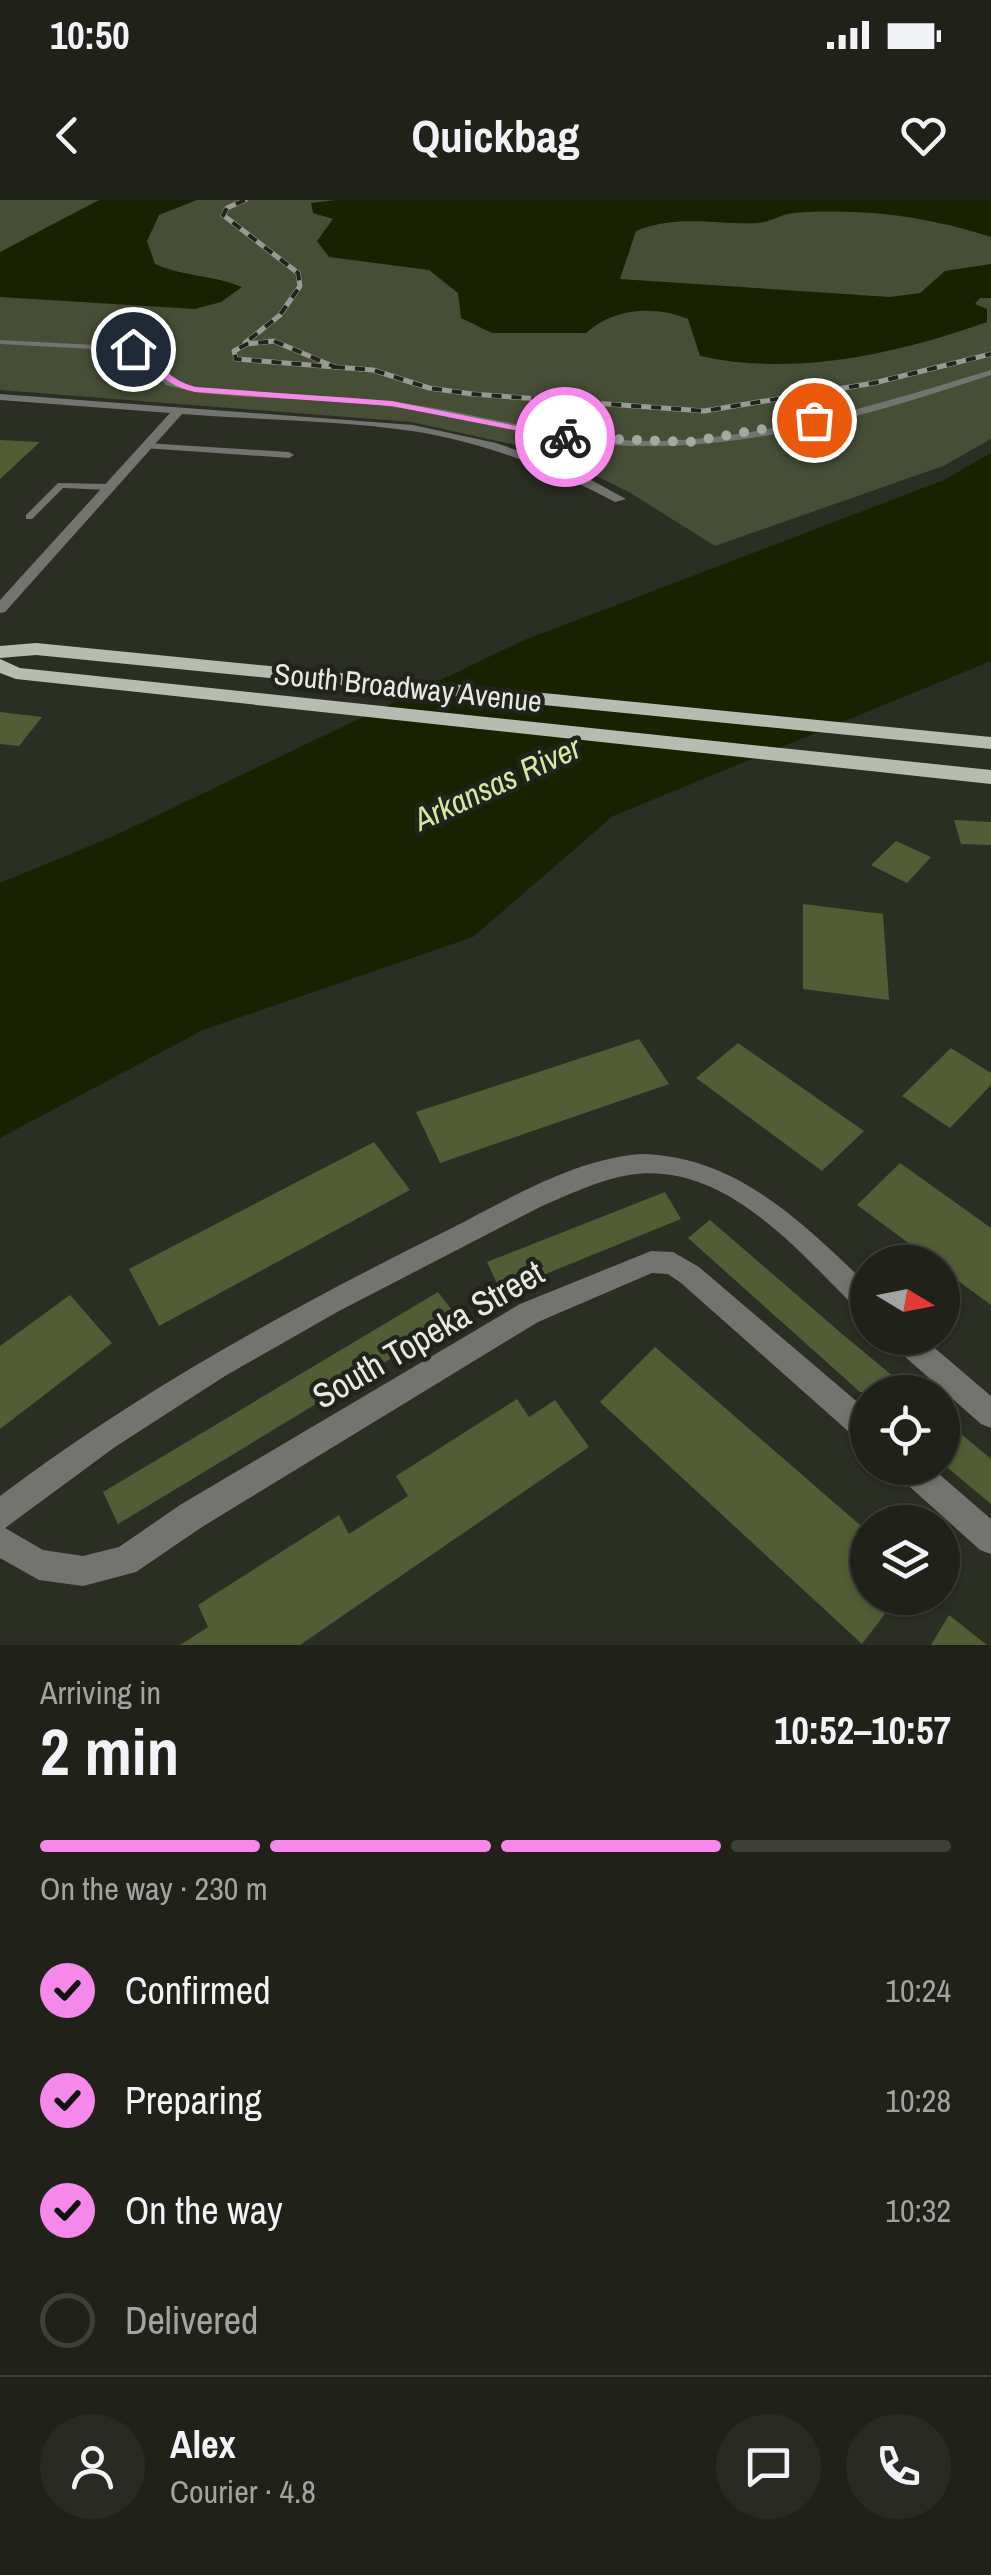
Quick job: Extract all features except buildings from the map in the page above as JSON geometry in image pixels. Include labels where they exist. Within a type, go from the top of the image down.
[{"type":"main road","name":"South Broadway Avenue","points":[[0,652],[36,649],[710,712],[991,743]]},
{"type":"main road","name":"South Broadway Avenue","points":[[0,665],[16,673],[184,694],[991,778]]},
{"type":"street","points":[[0,397],[413,428],[492,446],[567,472],[620,499]]},
{"type":"street","points":[[0,609],[180,409]]},
{"type":"street","name":"South Topeka Street","points":[[0,1515],[68,1460],[268,1338],[544,1194],[628,1166],[658,1166],[720,1180],[800,1238],[850,1285]]},
{"type":"street","name":"South Topeka Street","points":[[0,1541],[39,1564],[82,1571],[125,1561],[191,1516],[529,1314],[651,1262],[673,1264],[690,1275],[850,1414]]},
{"type":"street","points":[[923,1355],[991,1414]]},
{"type":"street","points":[[929,1485],[991,1539]]},
{"type":"lane","points":[[0,342],[133,349],[144,354],[170,383],[195,390],[392,404],[556,436],[631,443],[689,442],[874,408],[991,372]]},
{"type":"lane","points":[[146,446],[290,455]]},
{"type":"lane","points":[[29,517],[61,485],[110,487]]},
{"type":"shaded area","points":[[0,200],[991,200],[991,439],[943,466],[715,546],[629,492],[548,452],[411,422],[0,390]]},
{"type":"water","points":[[99,200],[197,200],[159,215],[147,241],[155,264],[242,287],[221,302],[195,309],[0,297],[0,252]]},
{"type":"water","points":[[991,200],[991,237],[918,219],[845,212],[794,213],[757,223],[681,222],[651,226],[636,231],[620,279],[890,297],[920,293],[945,271],[991,264],[991,298],[980,298],[975,304],[987,309],[987,322],[881,352],[845,359],[772,364],[700,356],[688,319],[662,312],[621,314],[586,333],[492,333],[461,318],[458,293],[429,270],[329,257],[317,241],[333,219],[313,213],[311,203]]},
{"type":"water","name":"Arkansas River","points":[[991,453],[991,661],[613,816],[473,937],[203,1030],[0,1138],[0,883],[116,835],[522,641],[944,480]]},
{"type":"railway","points":[[245,200],[227,208],[223,215],[298,273],[300,286],[280,315],[245,343]]},
{"type":"railway","points":[[274,341],[335,367],[236,359],[234,351],[247,344],[274,341]]},
{"type":"railway","points":[[335,367],[373,370],[429,388],[472,394],[704,411],[874,383],[991,354]]},
{"type":"way so far","points":[[565,437],[648,444],[689,442],[814,420]]},
{"type":"route","points":[[133,349],[144,354],[156,372],[170,383],[195,390],[392,404],[565,437]]}]
